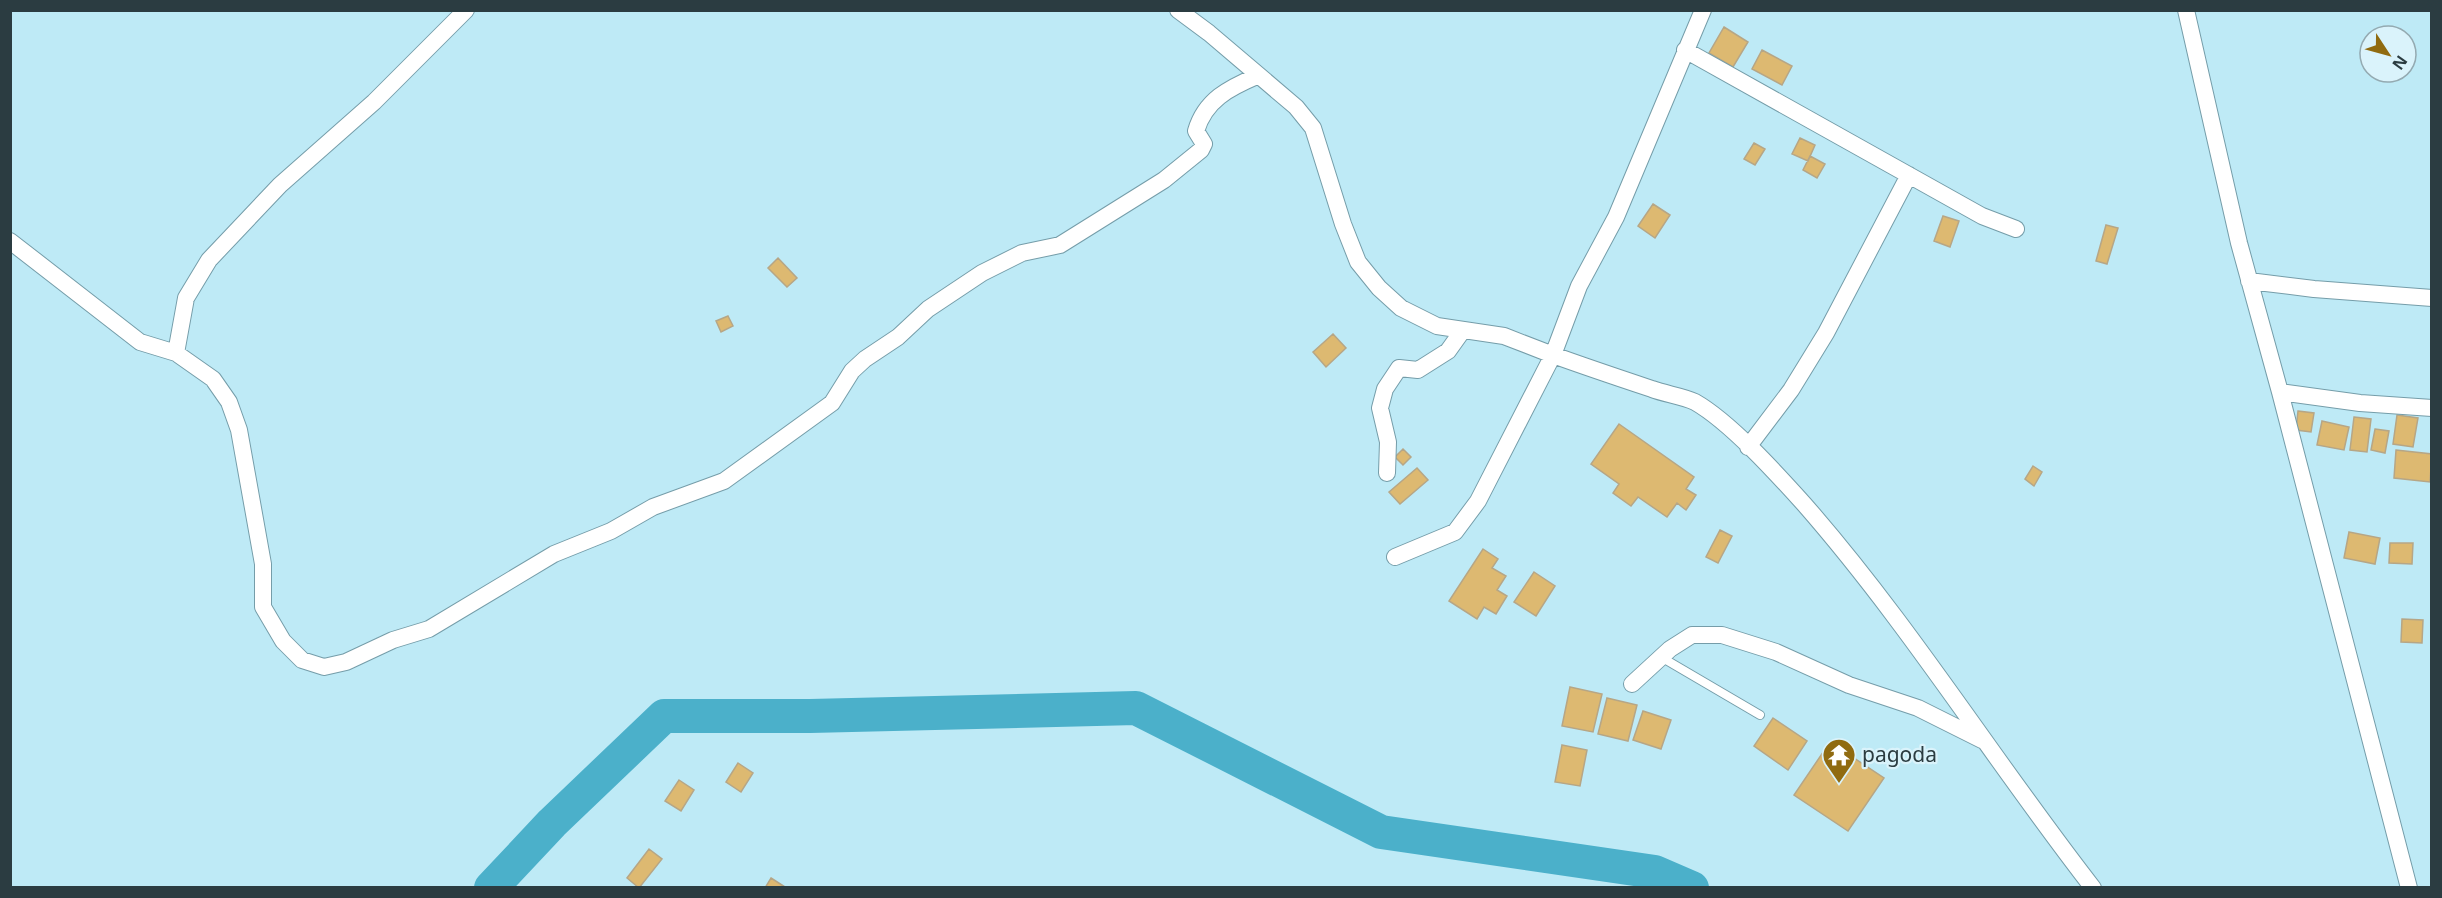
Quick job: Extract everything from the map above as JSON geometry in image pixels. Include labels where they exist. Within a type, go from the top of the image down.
[{"type":"street","points":[[176,353],[186,298],[209,260],[280,185],[374,102],[466,10]]},
{"type":"street","points":[[1178,10],[1209,33],[1296,107],[1313,128],[1343,224],[1358,262],[1379,288],[1401,308],[1437,326],[1504,336],[1694,402],[1722,422],[1782,479],[1848,555],[1908,632],[2092,888]]},
{"type":"street","points":[[1395,557],[1455,532],[1478,501],[1554,355],[1579,286],[1616,217],[1703,10]]},
{"type":"street","points":[[2186,10],[2250,281],[2409,888]]},
{"type":"street","points":[[1685,50],[1982,216],[2016,229]]},
{"type":"street","points":[[10,241],[140,342],[176,353],[213,379],[230,402],[239,430],[261,553],[263,607],[283,641],[302,660],[324,667],[346,662],[393,639],[429,629],[554,554],[611,531],[652,507],[724,481],[832,403],[852,371],[898,336],[928,309],[982,273],[1022,253],[1060,245],[1164,180],[1201,150],[1204,144],[1196,131],[1200,118],[1214,99],[1232,87],[1257,76]]},
{"type":"street","points":[[1748,447],[1791,390],[1826,333],[1909,175]]},
{"type":"street","points":[[2250,281],[2314,289],[2432,298]]},
{"type":"street","points":[[1387,473],[1388,442],[1380,408],[1385,389],[1399,368],[1418,370],[1448,351],[1463,330]]},
{"type":"street","points":[[2280,392],[2360,403],[2432,408]]},
{"type":"street","points":[[1632,684],[1662,657],[1692,635],[1722,635],[1776,652],[1849,685],[1917,708],[1985,742]]},
{"type":"lane","points":[[1662,657],[1760,715]]},
{"type":"building","points":[[1724,27],[1748,42],[1733,67],[1709,53]]},
{"type":"building","points":[[1762,50],[1792,66],[1782,85],[1752,69]]},
{"type":"building","points":[[1800,138],[1815,145],[1808,161],[1792,154]]},
{"type":"building","points":[[1754,143],[1765,149],[1755,165],[1744,159]]},
{"type":"building","points":[[1810,156],[1825,164],[1817,178],[1803,170]]},
{"type":"building","points":[[1653,204],[1670,215],[1655,238],[1638,226]]},
{"type":"building","points":[[1943,216],[1959,221],[1950,247],[1934,241]]},
{"type":"building","points":[[2106,225],[2118,228],[2107,264],[2096,261]]},
{"type":"building","points":[[778,258],[797,278],[787,287],[768,268]]},
{"type":"building","points":[[728,316],[733,326],[721,332],[716,321]]},
{"type":"building","points":[[1333,334],[1346,348],[1326,367],[1313,352]]},
{"type":"building","points":[[2298,411],[2314,413],[2311,432],[2296,430]]},
{"type":"building","points":[[2397,415],[2418,418],[2413,447],[2393,444]]},
{"type":"building","points":[[2354,417],[2371,419],[2367,452],[2350,450]]},
{"type":"building","points":[[2322,421],[2349,427],[2344,450],[2317,445]]},
{"type":"building","points":[[1619,424],[1694,477],[1686,489],[1696,495],[1686,510],[1677,503],[1667,517],[1638,497],[1631,506],[1613,493],[1619,484],[1591,464]]},
{"type":"building","points":[[2375,429],[2389,431],[2385,453],[2371,450]]},
{"type":"building","points":[[1403,449],[1411,457],[1403,465],[1395,457]]},
{"type":"building","points":[[2396,450],[2432,454],[2430,482],[2394,478]]},
{"type":"building","points":[[2033,466],[2042,472],[2034,486],[2025,479]]},
{"type":"building","points":[[1417,468],[1428,480],[1400,504],[1389,492]]},
{"type":"building","points":[[1720,530],[1732,536],[1718,563],[1706,557]]},
{"type":"building","points":[[2349,532],[2380,538],[2375,564],[2344,558]]},
{"type":"building","points":[[2390,543],[2413,543],[2412,564],[2389,563]]},
{"type":"building","points":[[1483,549],[1498,559],[1492,568],[1506,576],[1497,590],[1507,596],[1496,614],[1484,607],[1477,619],[1449,601]]},
{"type":"building","points":[[1534,572],[1555,586],[1536,616],[1514,602]]},
{"type":"building","points":[[2402,619],[2423,620],[2422,643],[2401,642]]},
{"type":"building","points":[[1570,687],[1602,694],[1593,732],[1562,726]]},
{"type":"building","points":[[1607,698],[1637,705],[1628,741],[1598,734]]},
{"type":"building","points":[[1643,711],[1671,720],[1661,749],[1633,740]]},
{"type":"building","points":[[1773,718],[1807,741],[1788,770],[1754,746]]},
{"type":"building","points":[[1830,742],[1884,778],[1848,831],[1794,795]]},
{"type":"building","points":[[1562,745],[1587,750],[1580,786],[1555,782]]},
{"type":"building","points":[[738,763],[753,773],[741,792],[726,782]]},
{"type":"building","points":[[679,780],[694,790],[681,811],[665,801]]},
{"type":"building","points":[[649,849],[662,859],[639,888],[627,878]]},
{"type":"building","points":[[771,878],[785,887],[785,888],[765,888]]},
{"type":"waterway","points":[[491,888],[552,823],[664,716],[810,716],[1136,708],[1381,832],[1655,872],[1692,888]]},
{"type":"place","name":"pagoda","points":[[1839,784]]}]
